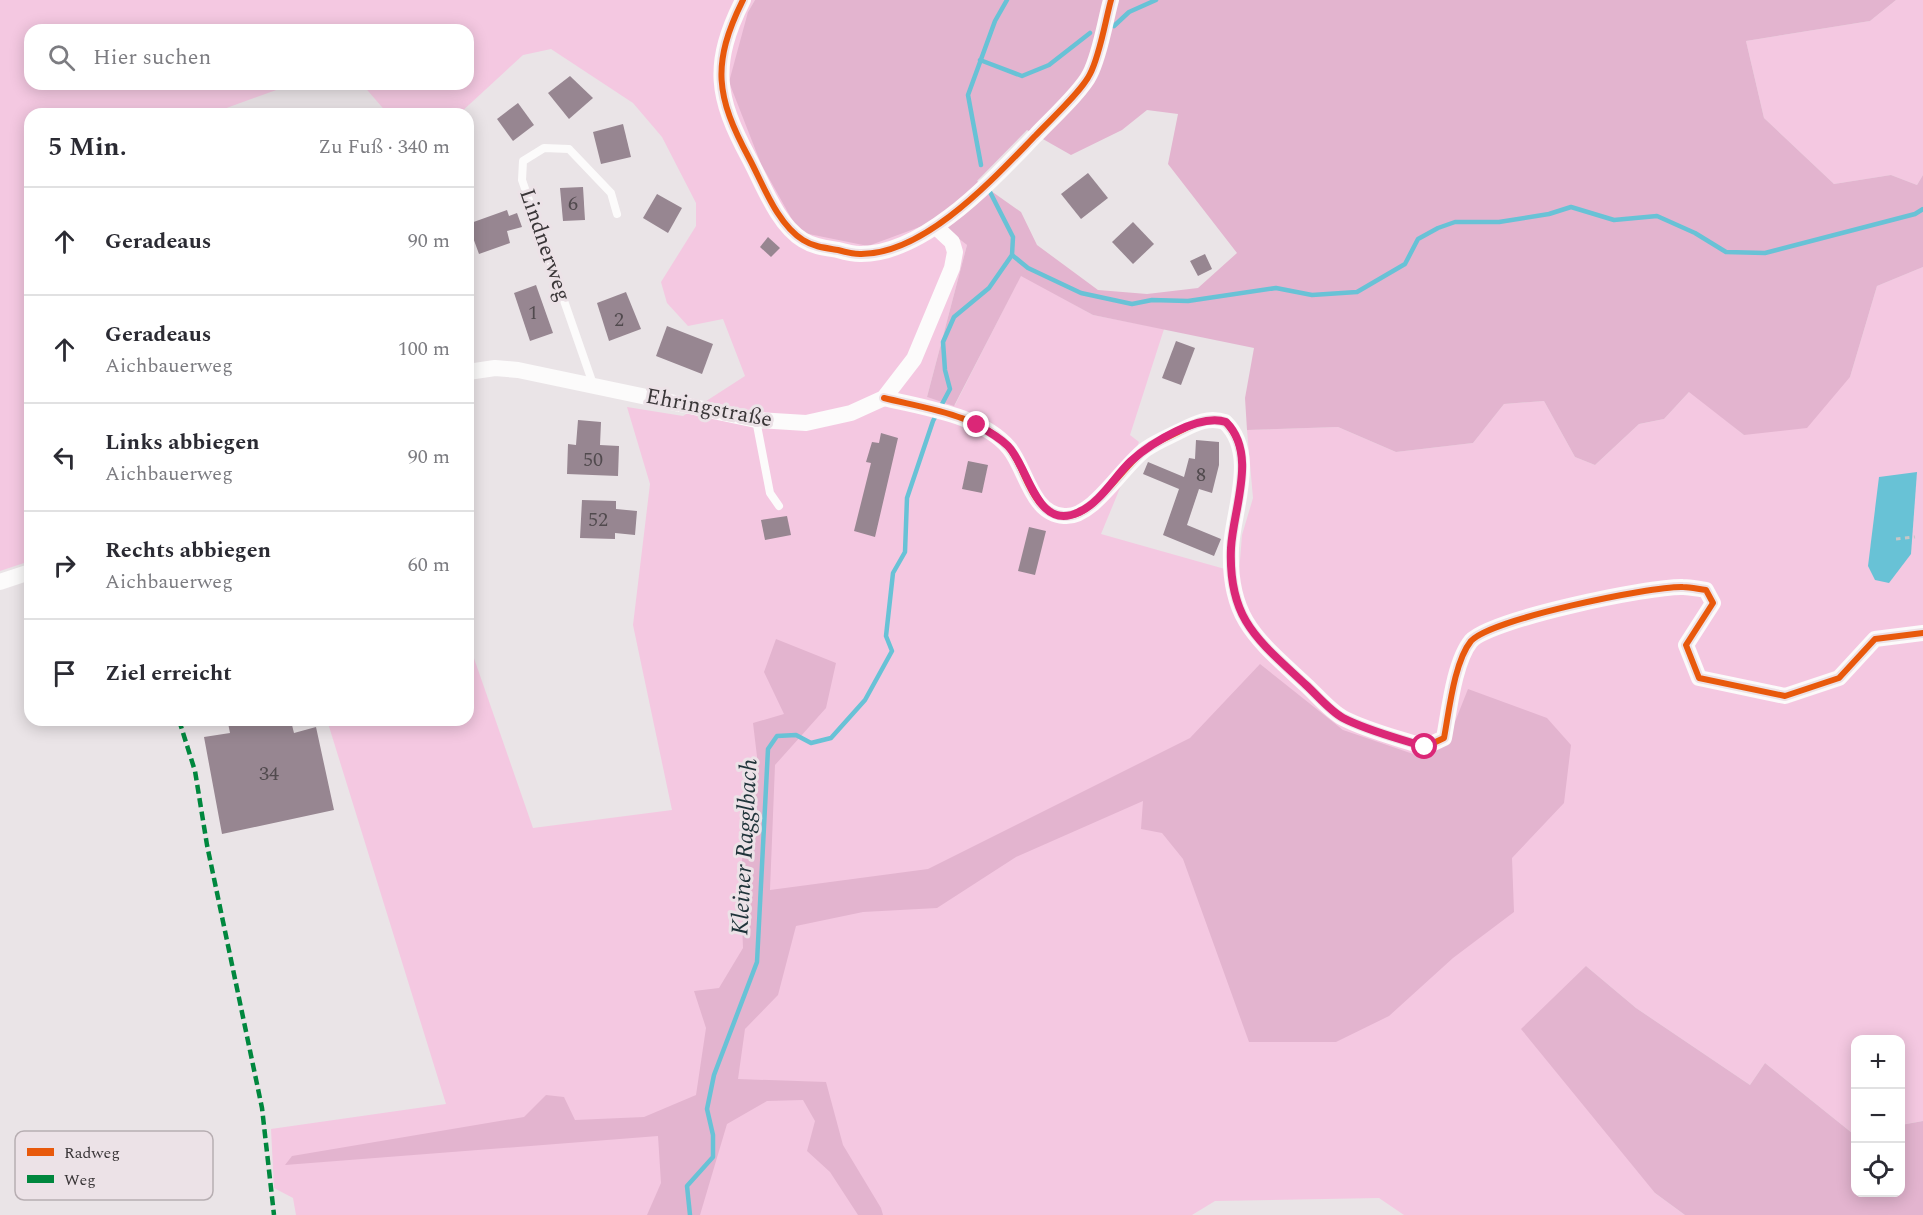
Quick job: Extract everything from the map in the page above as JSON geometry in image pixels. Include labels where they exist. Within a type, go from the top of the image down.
[{"type":"street","points":[[743,0],[732,21],[722,61],[720,80],[724,103],[738,137],[773,203],[789,227],[802,240],[817,247],[859,254],[895,248],[936,227],[1002,170],[1090,75],[1111,0]]},
{"type":"street","points":[[936,227],[952,242],[955,252],[952,268],[914,358],[884,398],[936,411],[977,425],[1008,446],[1018,459],[1037,500],[1048,510],[1062,516],[1071,516],[1091,505],[1130,462],[1147,448],[1205,420],[1226,422],[1238,439],[1240,452],[1240,498],[1231,546],[1231,571],[1240,613],[1252,633],[1341,717],[1425,747],[1444,738],[1459,666],[1472,640],[1508,624],[1611,595],[1683,587],[1706,590],[1713,603],[1686,645],[1699,678],[1785,696],[1839,678],[1875,639],[1923,633]]},
{"type":"street","name":"Ehringstraße","points":[[474,371],[495,368],[519,370],[756,420],[806,423],[830,419],[884,398]]},
{"type":"street","points":[[0,582],[24,574]]},
{"type":"lane","name":"Lindnerweg","points":[[593,384],[522,180],[523,161],[544,148],[569,149],[611,193],[617,214]]},
{"type":"lane","points":[[756,420],[770,493],[779,506]]},
{"type":"path","points":[[1896,539],[1915,537]]},
{"type":"shaded area","points":[[0,0],[755,0],[748,12],[925,225],[954,235],[967,245],[927,397],[955,405],[1021,275],[1093,315],[1164,329],[1130,435],[1139,442],[1101,534],[1239,573],[1242,535],[1253,498],[1247,430],[1338,427],[1396,452],[1473,443],[1504,404],[1544,401],[1575,457],[1595,465],[1639,424],[1664,419],[1690,391],[1744,435],[1850,377],[1877,286],[1923,267],[1923,1121],[1905,1124],[1905,1035],[1851,1035],[1851,1132],[1765,1063],[1750,1085],[1636,1008],[1586,966],[1655,1193],[1685,1215],[1404,1215],[1379,1198],[1215,1201],[1192,1215],[296,1215],[293,1198],[274,1188],[271,1129],[446,1104],[329,726],[474,726],[474,658],[533,828],[672,810],[633,625],[650,484],[627,407],[683,416],[745,376],[723,319],[688,326],[667,303],[661,282],[696,226],[696,203],[662,137],[633,103],[551,49],[523,55],[466,108],[383,108],[367,90],[474,90],[474,24],[24,24],[24,90],[276,90],[227,108],[24,108],[24,563],[0,571]]},
{"type":"shaded area","points":[[755,0],[1896,0],[1870,21],[1746,41],[1764,118],[1834,184],[1891,175],[1917,185],[1923,175],[1923,267],[1877,286],[1850,377],[1807,428],[1744,435],[1689,392],[1664,419],[1639,424],[1595,465],[1575,457],[1544,401],[1504,404],[1473,443],[1396,452],[1338,427],[1247,430],[1245,398],[1254,348],[1093,315],[1021,276],[954,406],[927,397],[967,245],[954,235],[925,225],[868,246],[799,232],[761,164],[729,82],[748,12]],"holes":[[[1147,110],[1178,114],[1168,164],[1237,253],[1198,288],[1147,294],[1098,290],[1037,245],[1021,212],[977,181],[1027,130],[1071,155],[1122,130]]]},
{"type":"shaded area","points":[[1896,0],[1923,0],[1923,175],[1917,185],[1891,175],[1834,184],[1764,118],[1746,41],[1870,21]]},
{"type":"shaded area","points":[[776,639],[836,663],[826,708],[775,765],[770,890],[928,869],[1190,738],[1260,664],[1343,730],[1419,756],[1447,742],[1468,689],[1547,718],[1571,745],[1564,803],[1512,858],[1514,912],[1453,958],[1389,1016],[1336,1042],[1249,1042],[1183,859],[1162,833],[1141,829],[1143,801],[1016,857],[937,908],[863,912],[796,926],[778,995],[745,1029],[738,1079],[826,1082],[843,1145],[883,1215],[858,1215],[830,1172],[807,1151],[815,1121],[803,1100],[767,1101],[727,1124],[700,1215],[647,1215],[661,1183],[658,1136],[285,1165],[292,1156],[524,1117],[546,1095],[564,1097],[575,1120],[644,1117],[696,1095],[706,1028],[694,991],[719,988],[743,948],[740,872],[758,765],[753,723],[784,714],[764,672]]},
{"type":"shaded area","points":[[1586,966],[1636,1008],[1750,1085],[1765,1063],[1851,1132],[1851,1197],[1905,1197],[1905,1124],[1923,1121],[1923,1215],[1685,1215],[1655,1193],[1521,1029]]},
{"type":"water","points":[[1917,472],[1911,554],[1889,583],[1875,580],[1868,566],[1879,477]]},
{"type":"building","points":[[570,76],[593,98],[569,119],[548,93]]},
{"type":"building","points":[[518,103],[534,125],[513,141],[497,119]]},
{"type":"building","points":[[623,124],[631,157],[601,164],[593,132]]},
{"type":"building","points":[[1088,173],[1108,198],[1081,219],[1061,194]]},
{"type":"building","points":[[583,187],[585,220],[563,221],[560,188]]},
{"type":"building","points":[[657,194],[682,208],[668,233],[643,218]]},
{"type":"building","points":[[507,210],[509,216],[517,213],[522,227],[507,231],[510,243],[479,254],[474,240],[474,222]]},
{"type":"building","points":[[1133,222],[1154,244],[1133,264],[1112,242]]},
{"type":"building","points":[[768,237],[780,248],[771,257],[760,247]]},
{"type":"building","points":[[1205,254],[1212,269],[1198,276],[1190,261]]},
{"type":"building","points":[[536,285],[553,333],[530,341],[514,293]]},
{"type":"building","points":[[626,292],[641,329],[609,341],[597,303]]},
{"type":"building","points":[[667,326],[713,344],[702,374],[656,356]]},
{"type":"building","points":[[1176,341],[1195,348],[1181,385],[1162,378]]},
{"type":"building","points":[[578,420],[601,422],[600,445],[619,446],[618,476],[567,474],[568,444],[576,445]]},
{"type":"building","points":[[881,433],[898,438],[875,537],[854,531],[871,463],[866,462],[872,442],[879,443]]},
{"type":"building","points":[[1196,440],[1219,442],[1219,465],[1212,493],[1199,489],[1187,525],[1221,539],[1214,556],[1163,535],[1179,489],[1143,474],[1148,462],[1184,477],[1189,458],[1195,459]]},
{"type":"building","points":[[968,461],[988,465],[982,493],[962,489]]},
{"type":"building","points":[[582,500],[616,501],[616,509],[637,511],[635,535],[615,533],[615,539],[580,538]]},
{"type":"building","points":[[787,516],[791,535],[765,540],[761,520]]},
{"type":"building","points":[[1029,527],[1046,531],[1035,575],[1018,571]]},
{"type":"building","points":[[229,726],[292,726],[294,733],[316,727],[334,810],[222,834],[204,737],[230,733]]},
{"type":"waterway","name":"Kleiner Ragglbach","points":[[981,165],[968,95],[995,21],[1007,0]]},
{"type":"waterway","points":[[1114,26],[1129,12],[1156,0]]},
{"type":"waterway","points":[[980,60],[1022,76],[1049,65],[1090,33]]},
{"type":"waterway","name":"Kleiner Ragglbach","points":[[690,1215],[687,1186],[713,1157],[713,1135],[707,1109],[714,1075],[757,962],[768,749],[777,736],[796,735],[811,743],[831,738],[865,700],[892,651],[886,636],[893,573],[905,552],[907,498],[933,421],[950,389],[945,370],[943,342],[954,317],[989,288],[1012,255],[1013,237],[990,192]]},
{"type":"waterway","points":[[1012,255],[1028,268],[1081,293],[1132,304],[1152,300],[1188,301],[1276,288],[1312,295],[1357,292],[1405,264],[1418,239],[1455,222],[1499,222],[1549,214],[1571,207],[1614,220],[1657,216],[1695,233],[1726,252],[1765,253],[1915,214],[1923,209]]},
{"type":"marked path","points":[[181,726],[195,771],[207,845],[262,1108],[274,1215]]},
{"type":"cycle path","points":[[743,0],[726,43],[722,62],[724,98],[738,136],[771,203],[794,233],[816,246],[860,254],[885,251],[909,242],[933,228],[957,211],[1000,172],[1086,81],[1097,58],[1111,0]]},
{"type":"cycle path","points":[[884,398],[951,414],[968,420],[997,437],[1015,457],[1037,499],[1053,513],[1064,516],[1075,515],[1086,509],[1137,457],[1154,444],[1201,422],[1213,420],[1225,422],[1235,435],[1242,466],[1231,548],[1231,573],[1235,593],[1249,627],[1274,655],[1338,715],[1363,727],[1425,747],[1444,738],[1456,674],[1471,641],[1484,632],[1508,623],[1572,605],[1665,588],[1686,587],[1706,590],[1713,603],[1686,645],[1699,678],[1785,696],[1839,678],[1875,639],[1923,633]]},
{"type":"route","points":[[977,425],[1008,446],[1018,459],[1037,500],[1048,510],[1062,516],[1071,516],[1091,505],[1130,462],[1147,448],[1190,425],[1205,420],[1217,419],[1226,422],[1238,439],[1240,452],[1240,498],[1231,546],[1231,571],[1240,613],[1252,633],[1341,717],[1425,747]]}]
